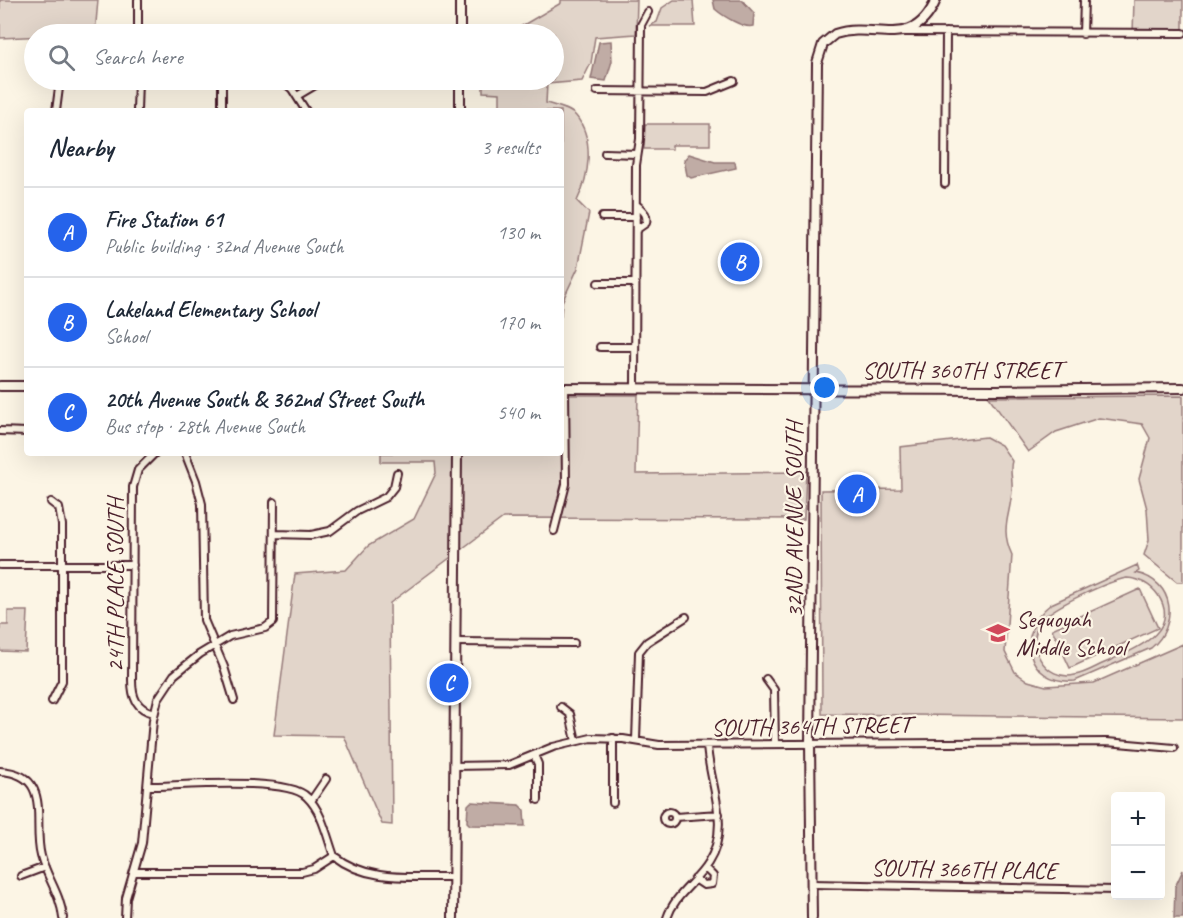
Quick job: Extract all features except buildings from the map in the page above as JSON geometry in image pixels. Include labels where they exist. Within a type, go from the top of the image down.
[{"type":"street","points":[[138,0],[138,24]]},
{"type":"street","points":[[460,0],[460,24]]},
{"type":"street","points":[[903,32],[921,24],[936,0]]},
{"type":"street","points":[[1083,34],[1084,0]]},
{"type":"street","points":[[635,388],[636,204],[641,25],[648,12]]},
{"type":"street","name":"32ND AVENUE SOUTH","points":[[812,918],[810,744],[815,83],[820,51],[827,39],[840,32],[903,32]]},
{"type":"street","points":[[903,32],[1183,33]]},
{"type":"street","points":[[945,184],[946,32]]},
{"type":"street","points":[[597,91],[706,92],[734,81]]},
{"type":"street","points":[[56,108],[59,90]]},
{"type":"street","points":[[137,108],[138,90]]},
{"type":"street","points":[[222,90],[222,108]]},
{"type":"street","points":[[291,90],[304,108]]},
{"type":"street","points":[[297,96],[307,90]]},
{"type":"street","points":[[459,108],[460,90]]},
{"type":"street","points":[[605,153],[637,154]]},
{"type":"street","points":[[636,204],[646,214],[647,219],[646,224],[636,230]]},
{"type":"street","points":[[602,217],[636,217]]},
{"type":"street","points":[[598,283],[635,284]]},
{"type":"street","points":[[600,346],[635,347]]},
{"type":"street","points":[[0,386],[24,386]]},
{"type":"street","name":"SOUTH 360TH STREET","points":[[564,388],[1183,388]]},
{"type":"street","points":[[554,531],[566,484],[564,420]]},
{"type":"street","points":[[0,432],[24,432]]},
{"type":"street","name":"24TH PLACE SOUTH","points":[[148,456],[138,470],[134,483],[133,693],[141,708],[154,713]]},
{"type":"street","points":[[186,456],[201,499],[203,613],[234,700]]},
{"type":"street","points":[[453,918],[457,456]]},
{"type":"street","points":[[275,534],[316,534],[330,531],[357,511],[388,495],[394,487],[397,473]]},
{"type":"street","points":[[51,501],[61,512],[62,565],[62,681],[52,701]]},
{"type":"street","points":[[125,918],[126,898],[136,872],[148,786],[154,713],[166,684],[189,662],[214,645],[238,633],[270,626],[274,617],[274,501]]},
{"type":"street","points":[[0,565],[133,565]]},
{"type":"street","points":[[636,740],[639,652],[647,642],[686,617]]},
{"type":"street","points":[[455,642],[574,643]]},
{"type":"street","points":[[766,679],[774,690],[775,744]]},
{"type":"street","points":[[561,707],[570,714],[576,741]]},
{"type":"street","points":[[613,738],[613,803]]},
{"type":"street","name":"SOUTH 364TH STREET","points":[[454,766],[501,766],[520,763],[534,755],[576,741],[613,738],[659,745],[706,746],[1107,742],[1174,748]]},
{"type":"street","points":[[668,918],[680,895],[705,868],[717,842],[719,814],[706,746]]},
{"type":"street","points":[[534,755],[538,764],[538,800]]},
{"type":"street","points":[[0,771],[21,776],[32,787],[38,800],[40,850],[60,900],[63,918]]},
{"type":"street","points":[[311,801],[326,779]]},
{"type":"street","points":[[148,786],[278,785],[296,789],[311,801],[334,856],[350,867],[367,874],[453,877]]},
{"type":"street","points":[[675,817],[719,814]]},
{"type":"street","points":[[136,872],[302,872],[314,869],[334,856]]},
{"type":"street","points":[[21,876],[45,867]]},
{"type":"street","points":[[695,879],[704,885],[712,884],[713,876],[705,868]]},
{"type":"street","name":"SOUTH 366TH PLACE","points":[[812,884],[1111,890]]},
{"type":"shaded area","points":[[0,0],[98,0],[96,24],[24,24],[24,37],[0,38]]},
{"type":"shaded area","points":[[561,0],[637,0],[636,34],[595,37],[591,63],[582,81],[564,83],[564,24],[525,24],[561,3]]},
{"type":"shaded area","points":[[674,0],[693,0],[695,26],[649,26],[657,22],[662,8]]},
{"type":"shaded area","points":[[713,0],[742,0],[754,13],[753,26],[739,24],[723,15],[715,9]]},
{"type":"shaded area","points":[[1134,0],[1183,0],[1183,34],[1133,33]]},
{"type":"shaded area","points":[[611,41],[612,61],[606,81],[591,79],[599,42]]},
{"type":"shaded area","points":[[483,90],[547,90],[546,103],[563,108],[500,108],[500,93],[483,92]]},
{"type":"shaded area","points":[[564,108],[573,113],[582,125],[588,147],[585,181],[577,201],[589,213],[578,268],[564,298]]},
{"type":"shaded area","points":[[645,124],[710,124],[710,145],[672,145],[672,149],[644,149]]},
{"type":"shaded area","points":[[689,154],[715,162],[735,162],[736,168],[691,178],[687,175],[684,160]]},
{"type":"shaded area","points":[[564,395],[638,395],[636,474],[806,472],[804,519],[503,518],[390,603],[392,825],[382,824],[344,736],[274,735],[295,574],[346,570],[368,546],[414,519],[436,473],[435,462],[381,462],[381,456],[564,456]]},
{"type":"shaded area","points":[[1183,396],[1183,582],[1177,582],[1144,555],[1149,540],[1147,509],[1139,479],[1150,438],[1142,424],[1099,418],[1056,432],[1028,452],[989,397]]},
{"type":"shaded area","points":[[986,437],[1001,445],[1012,461],[1011,498],[1006,529],[1012,555],[1005,652],[1015,672],[1028,681],[1046,686],[1094,683],[1183,644],[1183,718],[822,714],[821,490],[901,489],[900,447]]},
{"type":"shaded area","points":[[1137,565],[1139,571],[1136,573],[1159,585],[1165,594],[1169,605],[1169,616],[1160,639],[1151,648],[1075,681],[1058,680],[1045,675],[1036,666],[1029,642],[1032,628],[1039,616],[1051,604]],"holes":[[[1132,579],[1152,588],[1164,608],[1164,619],[1160,629],[1152,637],[1131,651],[1075,675],[1064,676],[1055,673],[1040,660],[1036,650],[1036,630],[1047,615],[1095,589],[1119,580]]]},
{"type":"shaded area","points":[[1140,589],[1158,628],[1070,668],[1052,629]]},
{"type":"shaded area","points":[[8,611],[28,611],[26,652],[0,651],[0,625],[8,625]]},
{"type":"shaded area","points":[[471,802],[519,805],[524,810],[525,826],[470,825],[467,822],[468,805]]},
{"type":"shaded area","points":[[1183,870],[1183,918],[1174,918],[1175,887]]},
{"type":"place","name":"Lakeland Elementary School","points":[[740,262]]},
{"type":"place","name":"Fire Station 61","points":[[857,494]]},
{"type":"place","name":"Sequoyah Middle School","points":[[998,633]]},
{"type":"place","name":"20th Avenue South & 362nd Street South","points":[[449,683]]}]
